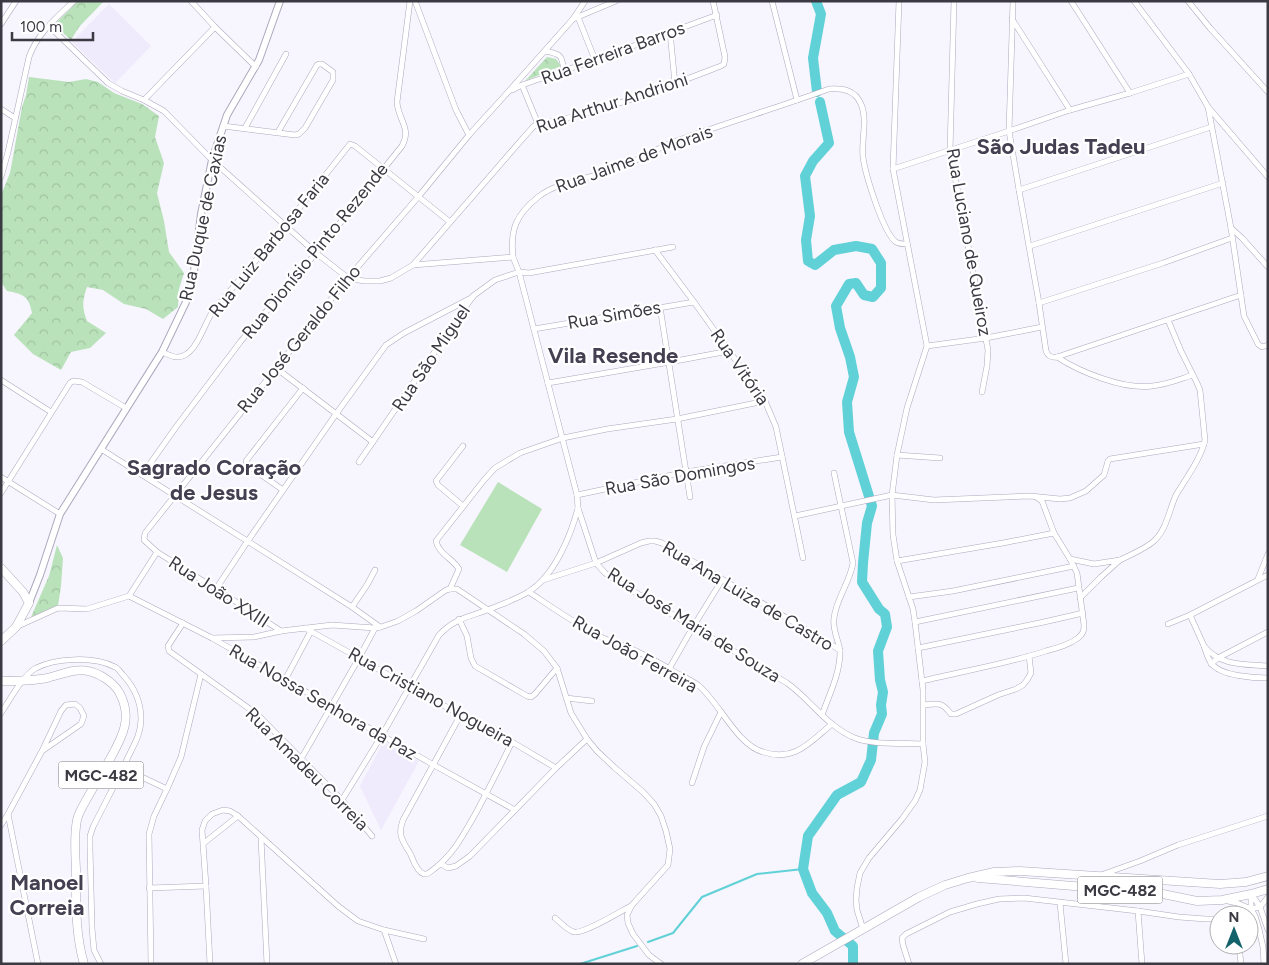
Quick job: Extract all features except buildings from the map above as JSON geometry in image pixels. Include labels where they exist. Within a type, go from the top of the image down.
[{"type":"highway","points":[[1,568],[23,592],[28,603]]},
{"type":"highway","name":"Rua Duque de Caxias","points":[[1,641],[16,627],[28,603]]},
{"type":"highway","name":"MGC-482","points":[[1,681],[22,681],[45,678],[77,670],[88,670],[100,675],[117,689],[122,697],[126,717],[126,727],[122,739],[77,819],[75,842],[77,926],[84,964]]},
{"type":"highway","name":"MGC-482","points":[[802,964],[919,897],[945,885],[994,872],[1020,871],[1220,884],[1246,882],[1268,876]]},
{"type":"highway","name":"MGC-482","points":[[971,877],[1158,893],[1197,901],[1222,900],[1268,889]]},
{"type":"highway","points":[[1246,882],[1251,889],[1251,894]]},
{"type":"street","points":[[1,24],[16,1]]},
{"type":"street","points":[[2,175],[32,47],[37,39],[74,1]]},
{"type":"street","points":[[191,1],[256,67]]},
{"type":"street","name":"Rua Duque de Caxias","points":[[28,603],[60,514],[162,352],[180,315],[190,291],[196,262],[201,214],[212,160],[232,105],[256,67],[280,1]]},
{"type":"street","name":"Rua Dionísio Pinto Rezende","points":[[142,475],[241,341],[316,253],[402,146],[406,133],[397,102],[410,1]]},
{"type":"street","points":[[415,1],[456,110],[469,135]]},
{"type":"street","name":"Rua José Geraldo Filho","points":[[157,552],[144,540],[145,533],[348,278],[469,135],[576,18],[585,1]]},
{"type":"street","points":[[595,60],[576,18],[616,1]]},
{"type":"street","points":[[713,1],[717,15]]},
{"type":"street","points":[[772,1],[796,100]]},
{"type":"street","points":[[863,929],[856,900],[860,873],[869,858],[915,801],[920,790],[925,762],[923,744],[924,705],[915,622],[897,561],[893,535],[892,494],[897,455],[907,408],[926,346],[893,169],[898,1]]},
{"type":"street","name":"Rua Luciano de Queiroz","points":[[954,1],[950,151],[986,338],[988,358],[982,392]]},
{"type":"street","points":[[1013,1],[1009,132],[1040,303],[1046,351],[1050,357],[1094,375],[1132,386],[1154,386],[1193,375]]},
{"type":"street","points":[[1071,1],[1130,93]]},
{"type":"street","points":[[1134,1],[1188,74],[1208,107],[1268,177]]},
{"type":"street","points":[[1188,1],[1268,92]]},
{"type":"street","name":"Rua Ferreira Barros","points":[[509,91],[717,15]]},
{"type":"street","name":"Rua Arthur Andrioni","points":[[413,265],[534,126],[625,101],[721,66],[726,58],[717,15]]},
{"type":"street","points":[[1012,19],[1070,110]]},
{"type":"street","points":[[49,26],[108,82],[122,91],[164,111],[212,160],[316,253],[348,278],[380,281],[391,278],[413,265],[513,257]]},
{"type":"street","points":[[144,100],[215,27]]},
{"type":"street","points":[[670,32],[675,84]]},
{"type":"street","points":[[545,51],[561,56],[564,71]]},
{"type":"street","points":[[245,128],[286,54]]},
{"type":"street","points":[[223,126],[295,135],[302,132],[333,80],[333,72],[322,64],[317,65],[278,132]]},
{"type":"street","points":[[893,169],[1009,132],[1070,110],[1188,74]]},
{"type":"street","points":[[522,85],[538,124]]},
{"type":"street","name":"Rua Jaime de Morais","points":[[513,257],[512,234],[516,224],[530,204],[548,191],[572,181],[613,170],[671,143],[829,89],[838,88],[848,90],[860,103],[863,112],[863,160],[876,206],[893,239],[899,243],[907,244]]},
{"type":"street","points":[[1208,107],[1231,228],[1244,316],[1258,344],[1267,346]]},
{"type":"street","points":[[1,108],[15,118]]},
{"type":"street","points":[[1019,190],[1211,127]]},
{"type":"street","name":"Rua Luiz Barbosa Faria","points":[[162,352],[178,357],[189,353],[194,348],[213,310],[285,226],[350,144],[383,169]]},
{"type":"street","points":[[383,169],[450,222]]},
{"type":"street","points":[[1030,246],[1223,183]]},
{"type":"street","points":[[1231,228],[1268,267]]},
{"type":"street","points":[[1040,303],[1232,238]]},
{"type":"street","name":"Rua São Miguel","points":[[360,462],[473,296],[496,280],[519,272],[535,272],[673,247]]},
{"type":"street","name":"Rua Vitória","points":[[655,250],[765,401],[776,427],[803,558]]},
{"type":"street","name":"Rua José Maria de Souza","points":[[513,257],[519,272],[548,382],[577,495],[578,508],[596,563],[618,582],[787,682],[832,724],[848,736],[868,741],[923,744]]},
{"type":"street","points":[[1055,358],[1241,295]]},
{"type":"street","points":[[216,589],[386,344],[473,296]]},
{"type":"street","name":"Rua Simões","points":[[534,329],[694,302]]},
{"type":"street","points":[[660,308],[690,497]]},
{"type":"street","points":[[1080,598],[1100,576],[1120,560],[1143,549],[1159,536],[1176,496],[1204,444],[1205,430],[1197,382],[1168,320]]},
{"type":"street","points":[[926,346],[986,338],[1042,327]]},
{"type":"street","points":[[548,382],[729,351]]},
{"type":"street","points":[[276,368],[373,442]]},
{"type":"street","points":[[1,380],[51,412]]},
{"type":"street","points":[[1,493],[70,383],[77,380],[82,382],[126,408]]},
{"type":"street","points":[[283,490],[247,465],[246,461],[303,388]]},
{"type":"street","points":[[450,589],[458,569],[437,547],[436,541],[495,468],[520,453],[562,438],[607,429],[677,419],[765,401]]},
{"type":"street","points":[[794,516],[892,494],[934,500],[1036,496],[1065,499],[1082,494],[1090,488],[1104,475],[1110,460],[1204,444]]},
{"type":"street","points":[[463,446],[436,481],[438,485],[463,506]]},
{"type":"street","points":[[100,449],[352,608],[378,628]]},
{"type":"street","points":[[897,455],[940,458]]},
{"type":"street","name":"Rua São Domingos","points":[[577,495],[686,472],[782,457]]},
{"type":"street","points":[[822,715],[838,672],[840,660],[840,650],[834,629],[834,617],[851,574],[853,563],[834,473]]},
{"type":"street","points":[[1,477],[60,514]]},
{"type":"street","points":[[922,681],[1029,656],[1062,646],[1079,637],[1084,630],[1077,573],[1054,533],[1042,501],[1036,496]]},
{"type":"street","points":[[342,800],[382,735],[439,635],[444,629],[460,619],[489,610],[529,592],[543,580],[566,542],[578,508]]},
{"type":"street","points":[[897,561],[1054,533]]},
{"type":"street","name":"Rua Ana Luiza de Castro","points":[[543,580],[596,563],[640,543],[655,541],[662,543],[840,650]]},
{"type":"street","points":[[16,627],[58,608],[79,610],[96,607],[129,596],[157,552]]},
{"type":"street","name":"Rua João XXIII","points":[[157,552],[281,631]]},
{"type":"street","points":[[1258,580],[1268,554]]},
{"type":"street","points":[[1070,559],[1094,564],[1120,560]]},
{"type":"street","points":[[909,597],[953,591],[1074,566]]},
{"type":"street","points":[[352,608],[376,570]]},
{"type":"street","points":[[1168,624],[1190,615],[1268,575]]},
{"type":"street","points":[[669,669],[722,580]]},
{"type":"street","points":[[915,622],[1078,588]]},
{"type":"street","points":[[212,638],[254,637],[281,631],[308,630],[332,625],[378,628],[416,611],[450,589],[458,589],[524,634],[544,651],[557,668],[572,713],[587,739],[614,767],[643,792],[654,804],[661,816],[670,849],[668,865],[632,905],[627,915],[633,934],[649,955],[660,964]]},
{"type":"street","points":[[23,592],[28,593],[34,590]]},
{"type":"street","name":"Rua João Ferreira","points":[[529,592],[586,629],[638,652],[697,684],[739,735],[750,746],[760,752],[780,755],[795,752],[806,747],[832,724]]},
{"type":"street","name":"Rua Nossa Senhora da Paz","points":[[129,596],[212,638],[515,810]]},
{"type":"street","points":[[918,648],[1083,613]]},
{"type":"street","points":[[1190,615],[1211,664],[1220,671],[1228,673],[1268,678]]},
{"type":"street","points":[[460,619],[467,636],[470,658],[475,666],[527,696],[531,697],[535,694],[557,668]]},
{"type":"street","name":"Rua Amadeu Correia","points":[[183,623],[168,649],[258,715],[342,800],[372,836]]},
{"type":"street","points":[[301,759],[378,628]]},
{"type":"street","points":[[286,680],[308,630]]},
{"type":"street","name":"Rua Cristiano Nogueira","points":[[308,630],[556,768]]},
{"type":"street","points":[[1211,664],[1218,658],[1268,632]]},
{"type":"street","points":[[1204,646],[1211,654],[1228,662],[1268,666]]},
{"type":"street","points":[[924,705],[941,704],[951,714],[956,714],[1016,689],[1023,685],[1030,676],[1029,656]]},
{"type":"street","points":[[1,713],[22,681],[35,669],[52,663],[69,660],[96,661],[116,667],[132,684],[140,708],[140,733],[90,836],[92,928],[94,950],[101,964]]},
{"type":"street","points":[[151,964],[149,834],[154,816],[181,757],[201,674]]},
{"type":"street","points":[[566,698],[592,701]]},
{"type":"street","points":[[1,825],[42,751],[61,711],[66,705],[74,704],[80,708],[84,716],[81,724],[42,751]]},
{"type":"street","points":[[692,783],[704,747],[721,712]]},
{"type":"street","points":[[460,714],[402,820],[400,833],[423,874],[430,872],[441,864],[457,845],[486,794],[512,742]]},
{"type":"street","points":[[441,864],[448,868],[456,866],[470,856],[587,739]]},
{"type":"street","points":[[123,768],[167,789]]},
{"type":"street","points":[[210,964],[202,830],[205,821],[212,814],[223,810],[230,811],[238,816],[338,906],[358,921],[384,930],[424,939]]},
{"type":"street","points":[[8,814],[38,964]]},
{"type":"street","points":[[204,843],[238,816]]},
{"type":"street","points":[[1098,876],[1178,845],[1268,816]]},
{"type":"street","points":[[261,838],[267,964]]},
{"type":"street","points":[[149,888],[206,886]]},
{"type":"street","points":[[1251,894],[1260,907],[1268,930]]},
{"type":"street","points":[[1251,894],[1252,905]]},
{"type":"street","points":[[1260,907],[1268,897]]},
{"type":"street","points":[[909,964],[902,938],[906,934],[950,912],[999,899],[1024,898],[1209,919]]},
{"type":"street","points":[[1222,900],[1242,905]]},
{"type":"street","points":[[1060,903],[1066,964]]},
{"type":"street","points":[[555,918],[571,931],[577,932],[605,920],[632,905]]},
{"type":"street","points":[[1138,911],[1142,964]]},
{"type":"street","points":[[1259,929],[1265,947],[1264,964]]},
{"type":"street","points":[[384,930],[396,964]]},
{"type":"shaded area","points":[[109,4],[151,46],[115,83],[72,42]]},
{"type":"shaded area","points":[[384,741],[419,761],[381,830],[360,786]]},
{"type":"green space","points":[[78,1],[104,1],[79,27],[71,40],[54,25]]},
{"type":"green space","points":[[547,57],[556,59],[561,66],[525,81]]},
{"type":"green space","points":[[29,77],[69,82],[86,79],[98,82],[114,93],[142,104],[159,116],[155,137],[164,163],[157,193],[169,252],[184,273],[179,289],[178,307],[163,319],[146,309],[124,304],[103,290],[87,287],[83,304],[87,321],[106,333],[90,348],[71,352],[61,370],[33,354],[14,335],[32,313],[31,307],[27,299],[17,293],[7,291],[1,282],[1,195],[10,173]]},
{"type":"green space","points":[[498,482],[542,509],[507,572],[460,545]]},
{"type":"green space","points":[[57,545],[63,558],[58,606],[31,617],[49,576]]},
{"type":"waterway","points":[[816,1],[821,14],[813,58],[817,92]]},
{"type":"waterway","points":[[820,102],[829,143],[813,161],[805,176],[810,216],[806,240],[808,261],[815,265],[834,250],[856,246],[872,249],[881,263],[881,288],[873,297],[864,295],[856,283],[849,284],[836,306],[840,328],[850,357],[854,377],[847,402],[849,432],[872,506],[867,523],[862,582],[879,609],[885,614],[887,627],[878,651],[880,680],[883,692],[882,714],[874,733],[871,760],[861,782],[837,795],[808,836],[803,869],[812,893],[827,913],[835,931],[853,946],[853,964]]},
{"type":"waterway","points":[[648,942],[673,933],[702,897],[757,874],[803,869]]},
{"type":"waterway","points":[[580,964],[637,946]]},
{"type":"district","name":"São Judas Tadeu","points":[[1061,146]]},
{"type":"district","name":"Vila Resende","points":[[613,355]]},
{"type":"district","name":"Sagrado Coração de Jesus","points":[[214,480]]},
{"type":"district","name":"Manoel Correia","points":[[47,894]]}]
